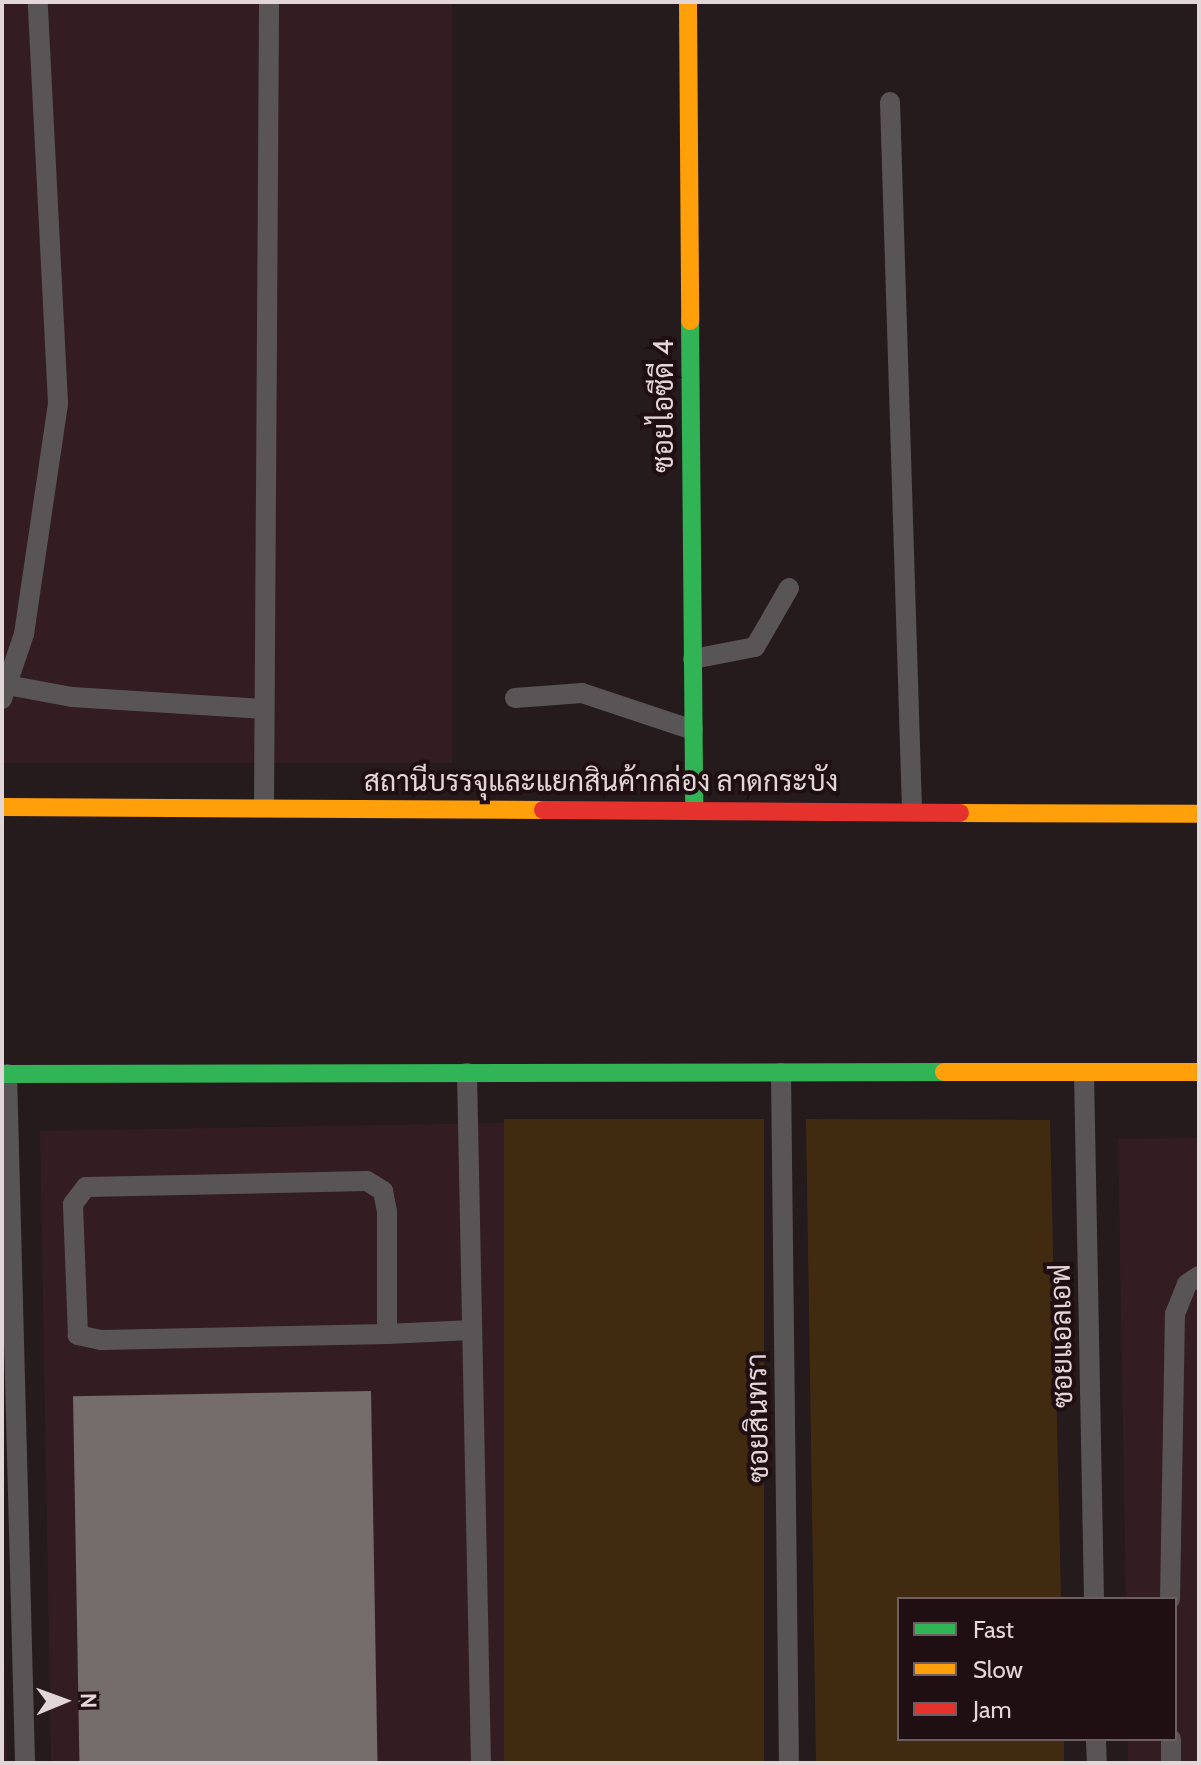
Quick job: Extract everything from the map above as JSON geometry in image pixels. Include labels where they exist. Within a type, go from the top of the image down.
[{"type":"street","name":"ซอยไอซีดี 4","points":[[688,2],[694,809]]},
{"type":"street","name":"สถานีบรรจุและแยกสินค้ากล่อง ลาดกระบัง","points":[[2,807],[1199,814]]},
{"type":"street","points":[[4,1074],[1199,1072]]},
{"type":"lane","points":[[38,2],[58,403],[24,634],[4,692],[264,709]]},
{"type":"lane","points":[[264,807],[269,2]]},
{"type":"lane","points":[[890,102],[912,811]]},
{"type":"lane","points":[[693,659],[755,647],[789,588]]},
{"type":"lane","points":[[515,698],[582,693],[693,730]]},
{"type":"lane","points":[[467,1073],[481,1763]]},
{"type":"lane","name":"ซอยสินทรา","points":[[781,1073],[789,1763]]},
{"type":"lane","name":"ซอยแอลเอฟ","points":[[1084,1073],[1094,1597]]},
{"type":"lane","points":[[4,1074],[25,1763]]},
{"type":"lane","points":[[387,1334],[387,1211],[383,1191],[367,1181],[95,1186],[73,1204],[78,1335],[101,1340],[387,1334],[472,1330]]},
{"type":"lane","points":[[1170,1597],[1175,1314],[1187,1284],[1199,1276]]},
{"type":"lane","points":[[1096,1741],[1097,1763]]},
{"type":"lane","points":[[1171,1741],[1171,1763]]},
{"type":"shaded area","points":[[2,2],[452,2],[452,763],[2,763]]},
{"type":"shaded area","points":[[504,1119],[764,1119],[764,1763],[504,1763]]},
{"type":"shaded area","points":[[806,1119],[1050,1120],[1061,1597],[897,1597],[897,1741],[1064,1741],[1064,1763],[816,1763]]},
{"type":"shaded area","points":[[504,1123],[515,1763],[51,1763],[40,1131]]},
{"type":"shaded area","points":[[1199,1138],[1199,1763],[1128,1763],[1128,1741],[1177,1741],[1177,1597],[1126,1597],[1118,1139]]},
{"type":"shaded area","points":[[2,1577],[6,1735],[7,1763],[2,1763]]},
{"type":"building","points":[[371,1391],[377,1763],[79,1763],[73,1396]]},
{"type":"traffic: fast","points":[[690,321],[694,809]]},
{"type":"traffic: fast","points":[[2,1074],[944,1072]]},
{"type":"traffic: slow","points":[[688,2],[690,321]]},
{"type":"traffic: slow","points":[[2,807],[543,810]]},
{"type":"traffic: slow","points":[[960,813],[1199,814]]},
{"type":"traffic: slow","points":[[944,1072],[1199,1072]]},
{"type":"traffic: jam","points":[[543,810],[960,813]]}]
